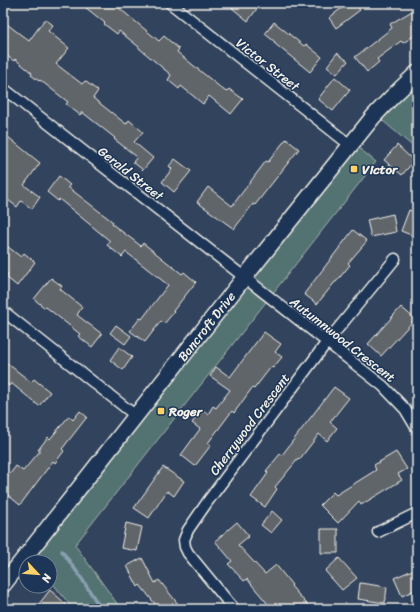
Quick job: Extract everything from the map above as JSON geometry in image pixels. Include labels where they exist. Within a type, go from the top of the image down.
[{"type":"main road","name":"Bancroft Drive","points":[[3,585],[350,145],[390,98],[417,73]]},
{"type":"street","name":"Victor Street","points":[[170,3],[350,145]]},
{"type":"street","name":"Gerald Street","points":[[3,88],[244,278]]},
{"type":"street","name":"Cherrywood Crescent","points":[[234,609],[195,563],[185,547],[184,540],[188,530],[327,342],[395,259]]},
{"type":"street","name":"Autumnwood Crescent","points":[[244,278],[395,397],[405,408],[417,429]]},
{"type":"street","points":[[3,311],[136,416]]},
{"type":"street","points":[[378,532],[417,513]]},
{"type":"green space","points":[[417,74],[417,150],[376,115]]},
{"type":"green space","points":[[353,143],[376,162],[75,545],[121,609],[73,609],[58,590],[58,554],[29,554]]},
{"type":"building","points":[[80,3],[113,3],[159,41],[164,36],[179,49],[177,52],[226,92],[229,89],[243,99],[231,114],[209,96],[203,104],[181,86],[179,89],[168,80],[171,75],[139,47],[119,31],[117,34]]},
{"type":"building","points":[[226,3],[261,3],[248,21]]},
{"type":"building","points":[[348,3],[355,3],[360,10],[336,28],[329,18]]},
{"type":"building","points":[[417,8],[417,34],[403,43],[401,41],[377,59],[379,62],[367,72],[355,57],[392,28],[390,24]]},
{"type":"building","points":[[45,19],[53,25],[48,31],[69,48],[56,64],[82,84],[85,81],[98,91],[93,98],[126,124],[129,120],[143,132],[134,142],[153,158],[143,170],[133,162],[137,157],[114,139],[115,138],[82,112],[80,115],[66,104],[68,102],[40,80],[39,81],[31,75],[32,73],[15,59],[14,61],[3,53],[3,21],[29,41]]},
{"type":"building","points":[[274,22],[304,46],[306,44],[322,57],[310,72],[265,34]]},
{"type":"building","points":[[337,53],[348,61],[337,74],[327,66]]},
{"type":"building","points":[[335,77],[350,90],[333,111],[318,99]]},
{"type":"building","points":[[8,137],[40,163],[24,185],[40,197],[32,209],[21,201],[17,207],[3,196],[3,143]]},
{"type":"building","points":[[286,139],[299,149],[234,229],[197,202],[208,187],[232,206],[266,161],[268,162]]},
{"type":"building","points":[[397,145],[414,161],[402,175],[384,160]]},
{"type":"building","points":[[175,159],[191,171],[174,192],[162,182],[172,169],[169,166]]},
{"type":"building","points":[[59,176],[70,185],[68,187],[113,222],[112,224],[141,246],[143,243],[182,274],[184,272],[196,282],[164,324],[161,321],[145,342],[130,331],[140,318],[142,319],[168,285],[126,252],[122,257],[107,245],[110,241],[59,199],[58,201],[47,192]]},
{"type":"building","points":[[409,210],[417,213],[417,230],[414,228],[411,235],[401,231]]},
{"type":"building","points":[[393,214],[396,232],[371,237],[367,220]]},
{"type":"building","points":[[353,230],[367,241],[348,263],[350,265],[317,304],[304,294]]},
{"type":"building","points":[[3,243],[21,257],[24,253],[35,262],[17,286],[6,277],[8,274],[3,270]]},
{"type":"building","points":[[51,278],[62,286],[60,289],[82,307],[77,315],[102,334],[92,347],[78,336],[80,334],[34,299]]},
{"type":"building","points":[[401,307],[415,319],[381,356],[368,344]]},
{"type":"building","points":[[116,325],[131,336],[125,344],[110,333]]},
{"type":"building","points":[[264,332],[281,344],[275,352],[282,357],[273,368],[271,367],[254,389],[252,388],[234,413],[232,411],[208,443],[211,445],[195,466],[181,455],[200,429],[192,423],[202,409],[208,414],[213,406],[216,408],[230,390],[210,376],[216,367],[230,377]]},
{"type":"building","points":[[119,347],[132,357],[123,370],[110,360]]},
{"type":"building","points":[[3,360],[31,382],[34,379],[50,392],[39,406],[11,383],[9,386],[3,381]]},
{"type":"building","points":[[334,387],[349,398],[330,422],[337,428],[327,441],[319,434],[299,460],[298,459],[275,487],[277,489],[265,507],[251,497],[268,473],[266,471],[280,454],[282,455]]},
{"type":"building","points":[[80,411],[87,417],[62,449],[64,451],[55,463],[53,461],[20,505],[3,491],[3,483],[16,466],[23,471],[40,451],[38,450],[48,437],[50,439],[69,416],[73,420]]},
{"type":"building","points":[[396,452],[407,469],[398,474],[402,480],[361,505],[359,501],[338,523],[320,505],[333,492],[336,495],[376,470],[374,465]]},
{"type":"building","points":[[163,467],[184,481],[174,496],[167,491],[149,518],[134,508]]},
{"type":"building","points":[[272,511],[282,520],[271,533],[261,525]]},
{"type":"building","points":[[237,522],[249,536],[238,545],[265,574],[276,565],[292,585],[291,586],[311,609],[272,609],[247,579],[244,581],[228,564],[232,561],[215,541]]},
{"type":"building","points":[[126,523],[142,527],[137,551],[121,548]]},
{"type":"building","points":[[321,529],[338,529],[338,553],[321,553]]},
{"type":"building","points":[[142,558],[155,583],[159,580],[182,609],[159,609],[140,585],[138,587],[127,566]]},
{"type":"building","points":[[339,558],[357,578],[342,590],[325,571]]},
{"type":"building","points":[[415,569],[417,575],[417,589],[402,596],[394,578]]},
{"type":"building","points":[[360,583],[387,587],[385,603],[358,599]]},
{"type":"building","points":[[47,594],[55,594],[66,604],[62,609],[35,609]]},
{"type":"waterway","points":[[62,551],[101,609]]},
{"type":"place","name":"Victor","points":[[354,169]]},
{"type":"place","name":"Roger","points":[[161,411]]}]
